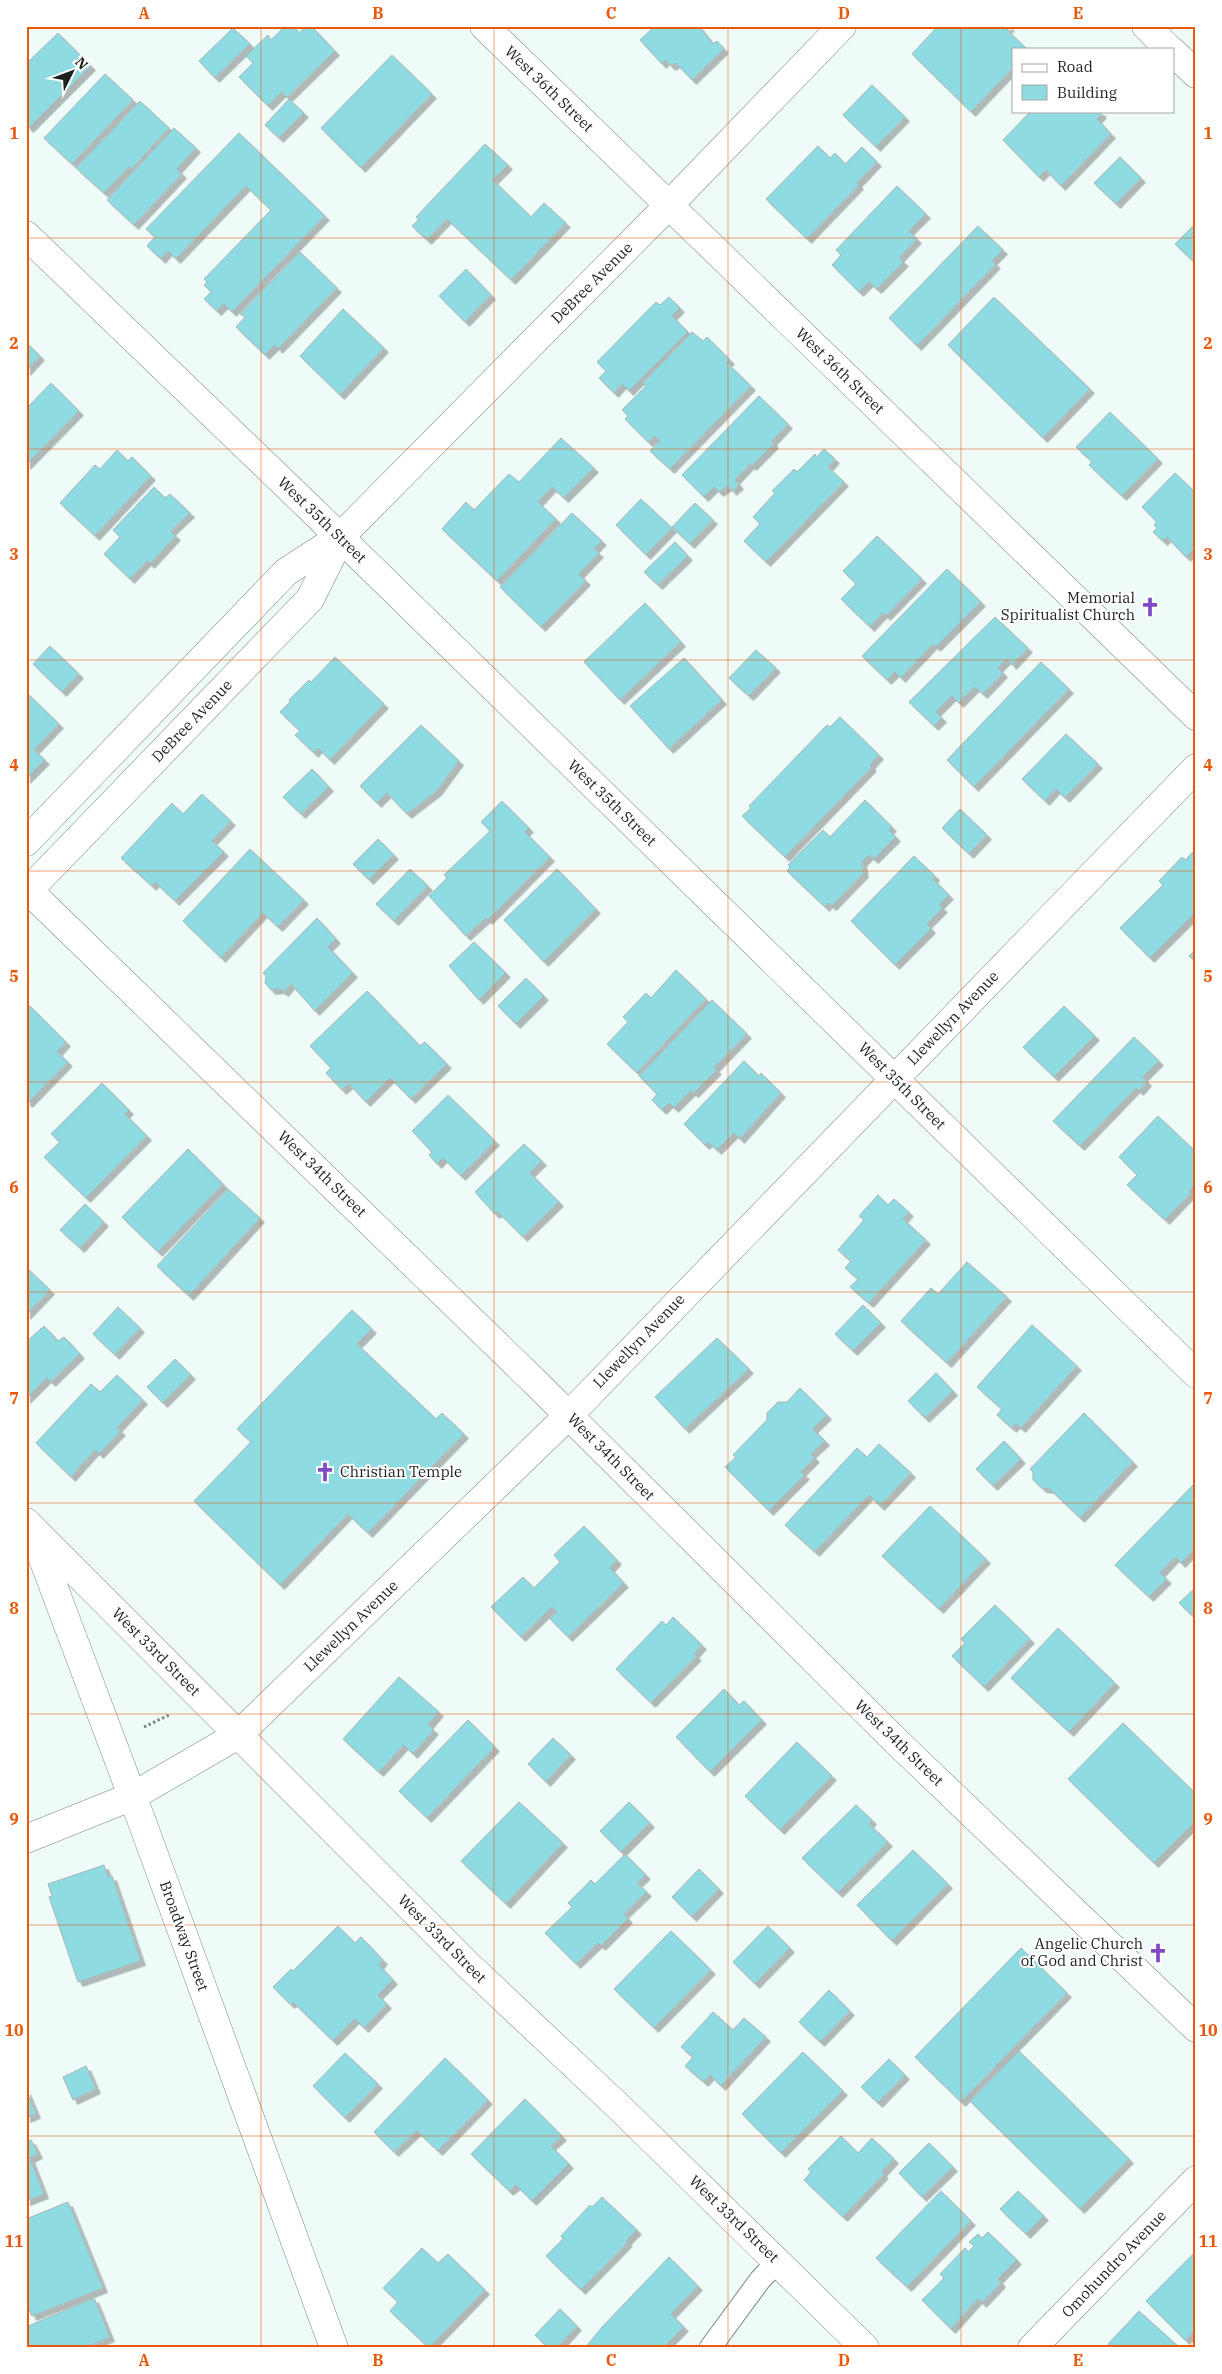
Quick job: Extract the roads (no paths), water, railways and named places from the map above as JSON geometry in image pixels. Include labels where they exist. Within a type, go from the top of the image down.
[{"type":"street","name":"West 36th Street","points":[[484,26],[1196,716]]},
{"type":"street","name":"DeBree Avenue","points":[[26,842],[286,572],[340,537],[669,205],[842,26]]},
{"type":"street","points":[[1146,26],[1169,48]]},
{"type":"street","points":[[1174,53],[1196,74]]},
{"type":"street","name":"West 35th Street","points":[[26,235],[340,537],[1196,1374]]},
{"type":"street","name":"DeBree Avenue","points":[[27,890],[310,599],[340,537]]},
{"type":"street","name":"Llewellyn Avenue","points":[[26,1839],[133,1796],[238,1736],[569,1415],[1196,768]]},
{"type":"street","name":"West 34th Street","points":[[27,890],[569,1415],[900,1746],[1196,2028]]},
{"type":"street","name":"West 33rd Street","points":[[28,1524],[198,1692],[238,1736],[468,1965],[620,2108],[865,2348]]},
{"type":"street","name":"Broadway Street","points":[[28,1524],[133,1796],[334,2348]]},
{"type":"street","name":"Omohundro Avenue","points":[[1032,2348],[1196,2180]]},
{"type":"lane","points":[[710,2348],[760,2280],[777,2262]]},
{"type":"place","name":"Memorial Spiritualist Church","points":[[1150,607]]},
{"type":"place","name":"Christian Temple","points":[[325,1472]]},
{"type":"place","name":"Angelic Church of God and Christ","points":[[1158,1953]]}]
